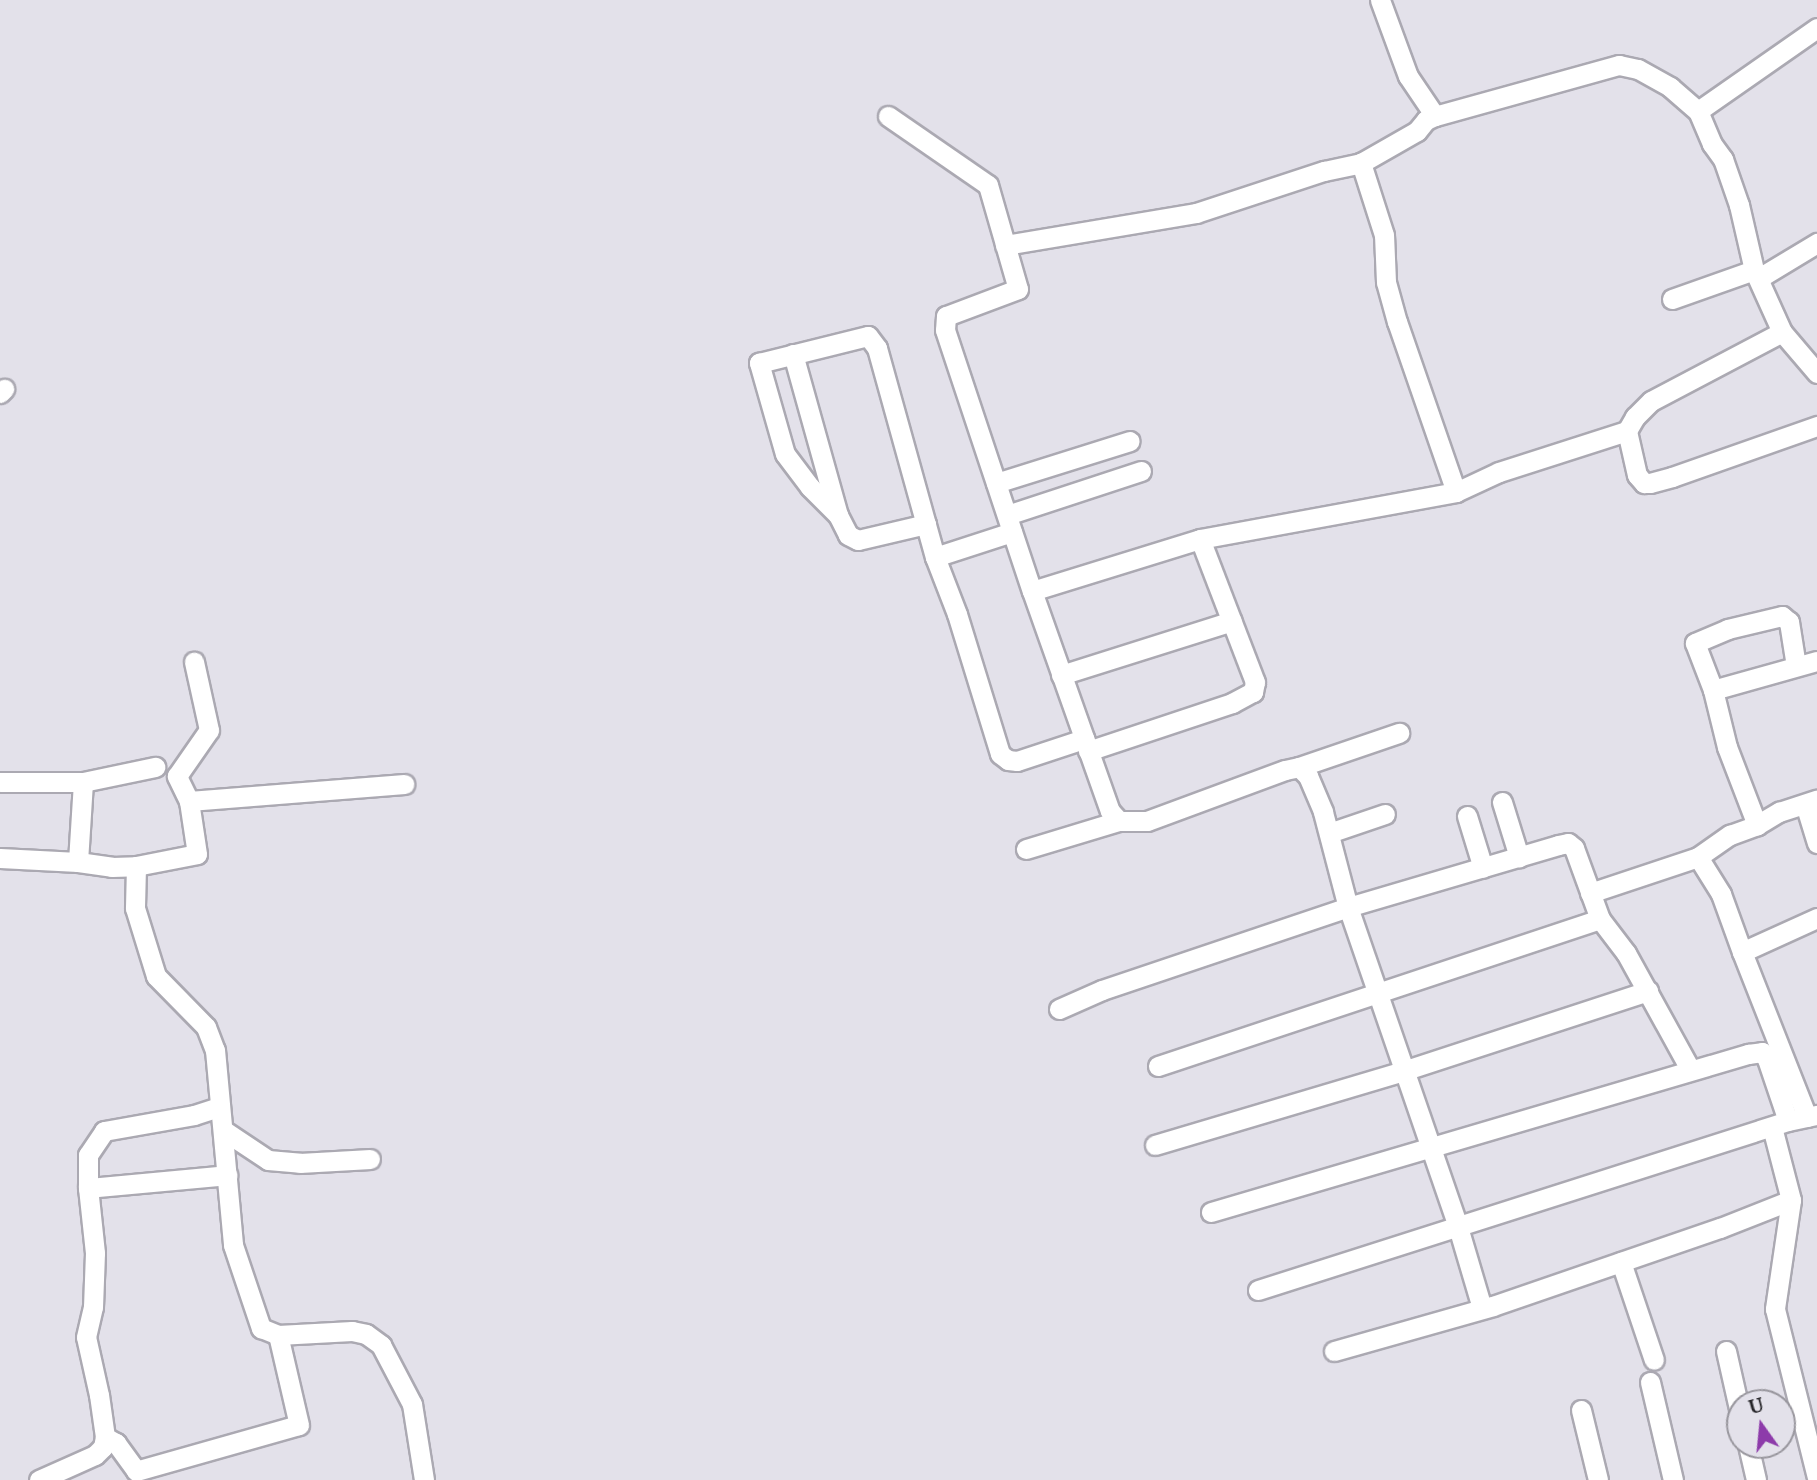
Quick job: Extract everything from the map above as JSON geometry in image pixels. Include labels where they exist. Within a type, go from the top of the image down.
[{"type":"street","points":[[1380,0],[1408,76],[1435,116]]},
{"type":"street","points":[[1698,111],[1817,28]]},
{"type":"street","points":[[1004,245],[1196,214],[1324,171],[1360,163],[1417,131],[1426,120],[1435,116],[1619,65],[1638,69],[1660,81],[1698,111],[1712,144],[1723,159],[1739,205],[1757,274],[1782,332],[1817,373]]},
{"type":"street","points":[[888,116],[988,185],[1018,289],[946,316],[945,330],[1061,675],[1110,811],[1119,821]]},
{"type":"street","points":[[1360,163],[1384,235],[1386,282],[1397,322],[1456,492]]},
{"type":"street","points":[[1672,299],[1757,274],[1817,243]]},
{"type":"street","points":[[1032,591],[1200,539],[1456,492],[1499,472],[1627,431],[1635,417],[1651,401],[1782,332]]},
{"type":"street","points":[[838,515],[810,486],[785,454],[760,363],[861,335],[875,341],[935,557],[957,614],[1000,754],[1008,760],[1017,761],[1086,745],[1248,696],[1255,682],[1200,539]]},
{"type":"street","points":[[793,354],[838,515],[848,535],[858,540],[926,524]]},
{"type":"street","points":[[1627,431],[1637,475],[1644,482],[1650,483],[1817,426]]},
{"type":"street","points":[[996,483],[1130,441]]},
{"type":"street","points":[[785,454],[819,445]]},
{"type":"street","points":[[935,557],[1009,523],[1141,471]]},
{"type":"street","points":[[1757,825],[1727,747],[1713,690],[1695,643],[1728,629],[1782,615],[1787,618],[1796,666]]},
{"type":"street","points":[[1061,675],[1232,621]]},
{"type":"street","points":[[1713,690],[1817,661]]},
{"type":"street","points":[[0,858],[78,862],[113,867],[136,866],[197,854],[189,801],[177,776],[209,730],[194,662]]},
{"type":"street","points":[[1026,849],[1119,821],[1147,821],[1285,770],[1399,733]]},
{"type":"street","points":[[0,782],[83,782],[155,767]]},
{"type":"street","points":[[1299,767],[1308,776],[1329,833],[1348,907],[1458,1227],[1482,1308]]},
{"type":"street","points":[[78,862],[83,782]]},
{"type":"street","points":[[189,801],[404,784]]},
{"type":"street","points":[[1502,802],[1519,857]]},
{"type":"street","points":[[1590,892],[1698,857],[1730,835],[1811,802],[1817,843]]},
{"type":"street","points":[[1329,833],[1385,814]]},
{"type":"street","points":[[1466,816],[1483,868]]},
{"type":"street","points":[[1059,1009],[1101,990],[1348,907],[1568,843],[1574,848],[1600,919],[1614,934],[1690,1069]]},
{"type":"street","points":[[1258,1290],[1812,1116],[1742,952],[1730,913],[1698,857]]},
{"type":"street","points":[[136,866],[135,908],[156,976],[206,1027],[215,1051],[233,1245],[261,1328],[278,1335],[352,1331],[366,1334],[381,1345],[412,1405],[424,1480]]},
{"type":"street","points":[[1742,952],[1817,918]]},
{"type":"street","points":[[1158,1066],[1600,919]]},
{"type":"street","points":[[1155,1145],[1404,1071],[1648,991]]},
{"type":"street","points":[[1211,1212],[1690,1069],[1762,1052],[1780,1124],[1791,1200],[1775,1309],[1817,1476]]},
{"type":"street","points":[[39,1480],[95,1455],[103,1447],[105,1437],[86,1337],[93,1307],[95,1253],[88,1188],[88,1155],[104,1131],[194,1115],[219,1107]]},
{"type":"street","points":[[223,1130],[268,1160],[300,1163],[370,1159]]},
{"type":"street","points":[[88,1188],[228,1175]]},
{"type":"street","points":[[1334,1351],[1482,1308],[1621,1262],[1791,1200]]},
{"type":"street","points":[[1621,1262],[1654,1360]]},
{"type":"street","points":[[105,1437],[116,1443],[136,1471],[299,1425],[278,1335]]},
{"type":"street","points":[[1726,1352],[1734,1389]]},
{"type":"street","points":[[1650,1382],[1673,1480]]},
{"type":"street","points":[[1581,1410],[1598,1480]]},
{"type":"street","points":[[1751,1459],[1756,1480]]}]
